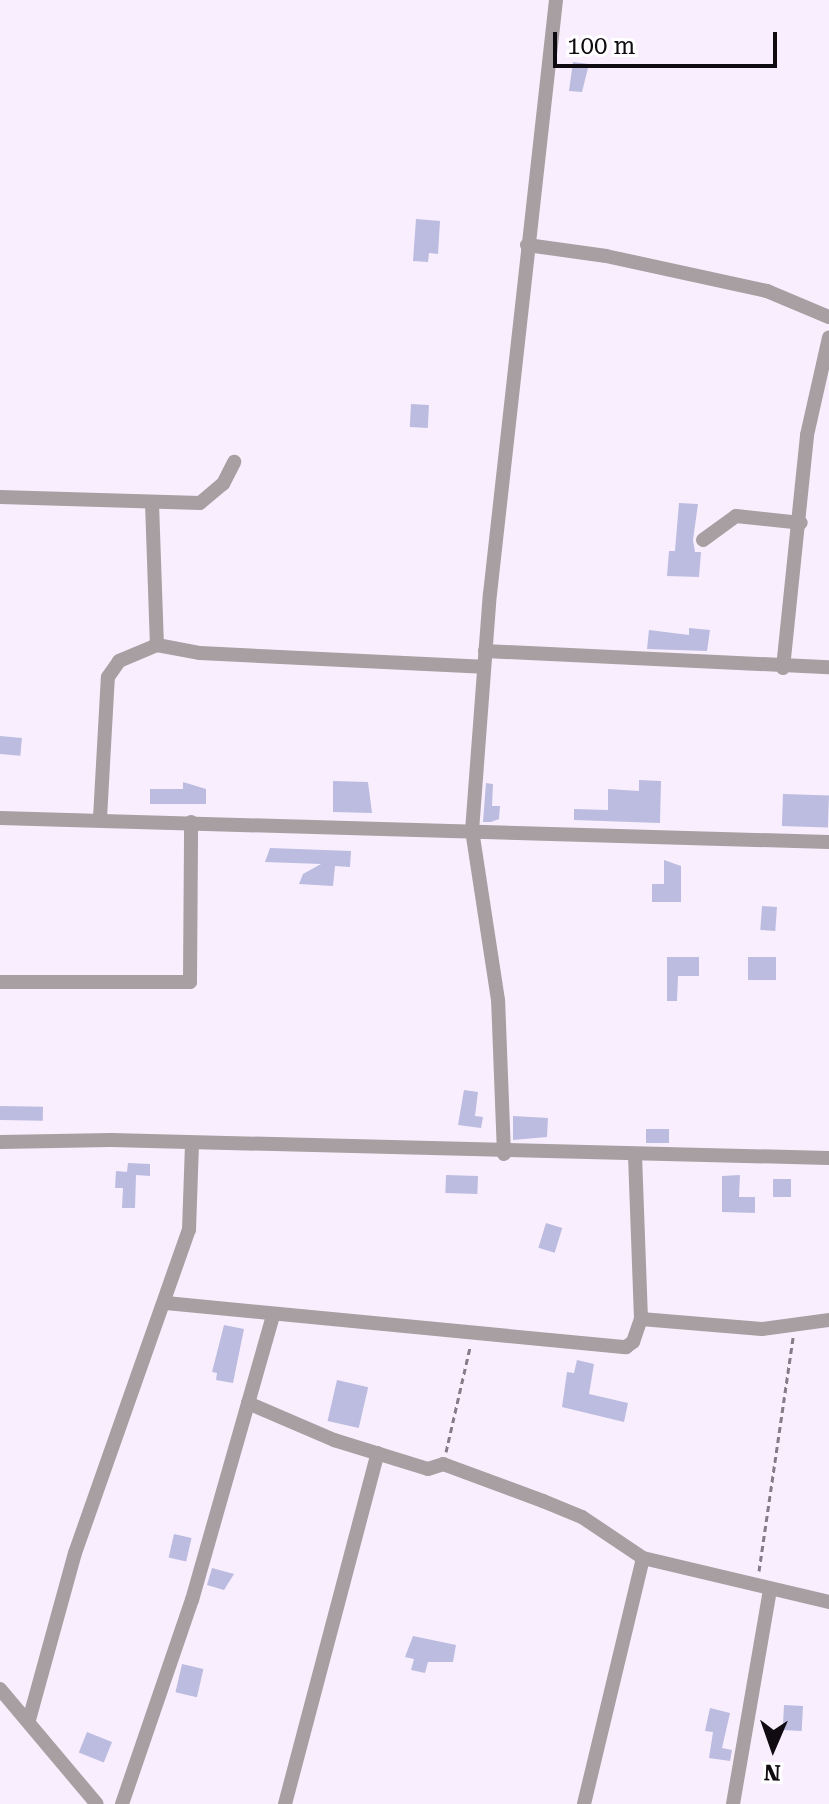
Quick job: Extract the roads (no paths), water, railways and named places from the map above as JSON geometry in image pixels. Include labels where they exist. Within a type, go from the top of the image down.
[{"type":"street","points":[[504,1154],[498,1000],[472,831],[484,659],[556,0]]},
{"type":"street","points":[[527,245],[606,256],[767,291],[829,317]]},
{"type":"street","points":[[783,668],[801,523],[807,435],[829,337]]},
{"type":"street","points":[[0,497],[181,505],[211,498],[234,462]]},
{"type":"street","points":[[152,503],[157,645]]},
{"type":"street","points":[[703,540],[736,516],[801,523]]},
{"type":"street","points":[[100,818],[108,677],[119,661],[157,645],[200,653],[829,667]]},
{"type":"street","points":[[0,818],[100,818],[829,842]]},
{"type":"street","points":[[0,982],[190,982],[191,822]]},
{"type":"street","points":[[0,1142],[635,1157],[829,1158]]},
{"type":"street","points":[[29,1720],[75,1553],[166,1303],[189,1230],[192,1145]]},
{"type":"street","points":[[166,1303],[273,1316],[473,1331],[626,1347],[633,1342],[641,1319],[635,1157]]},
{"type":"street","points":[[122,1804],[192,1600],[273,1316]]},
{"type":"street","points":[[641,1319],[739,1328],[829,1320]]},
{"type":"street","points":[[248,1403],[378,1453],[428,1469],[443,1464],[582,1517],[643,1558],[829,1602]]},
{"type":"street","points":[[285,1804],[378,1453]]},
{"type":"street","points":[[584,1804],[643,1558]]},
{"type":"street","points":[[733,1804],[764,1586]]},
{"type":"street","points":[[0,1689],[97,1804]]}]
